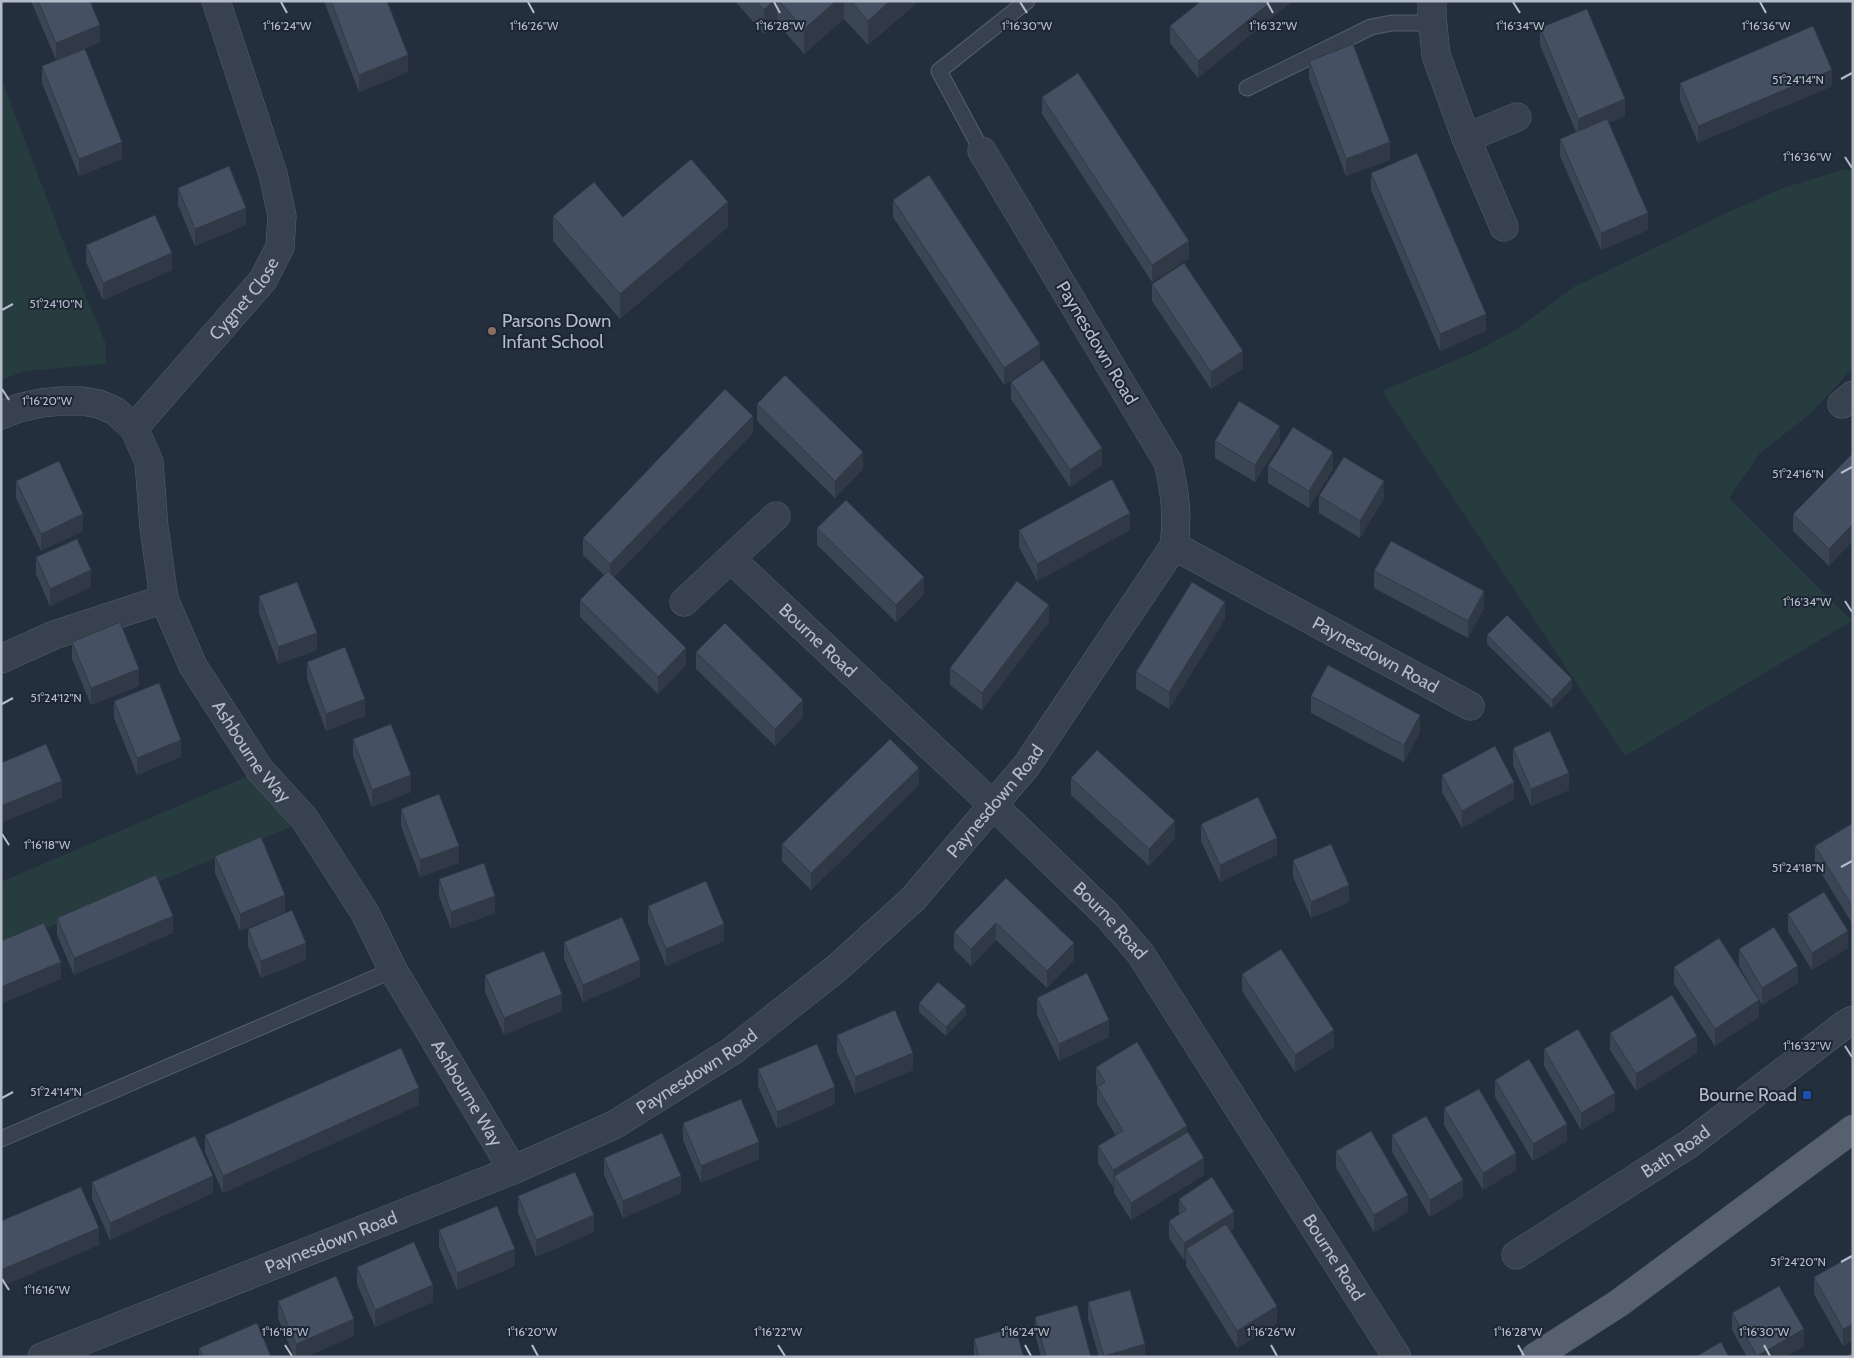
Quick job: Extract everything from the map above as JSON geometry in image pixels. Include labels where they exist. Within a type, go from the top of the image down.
[{"type":"main road","points":[[1535,1357],[1619,1303],[1853,1129]]},
{"type":"street","name":"Cygnet Close","points":[[134,428],[263,280],[280,247],[282,216],[273,174],[216,1]]},
{"type":"street","points":[[1432,12],[1436,55],[1466,138],[1504,227]]},
{"type":"street","points":[[1466,138],[1517,117]]},
{"type":"street","name":"Paynesdown Road","points":[[42,1357],[513,1170],[614,1125],[732,1050],[837,968],[913,899],[1027,765],[1174,546],[1176,504],[1168,462],[982,151]]},
{"type":"street","name":"Ashbourne Way","points":[[1,415],[41,403],[82,401],[99,404],[115,411],[134,428],[149,462],[154,527],[164,599],[193,666],[260,770],[304,818],[365,913],[392,970],[513,1170]]},
{"type":"street","points":[[684,602],[776,516]]},
{"type":"street","name":"Paynesdown Road","points":[[1174,546],[1470,706]]},
{"type":"street","name":"Bourne Road","points":[[730,559],[993,805],[1107,915],[1140,953],[1397,1357]]},
{"type":"street","points":[[1,659],[54,635],[164,599]]},
{"type":"street","name":"Bath Road","points":[[1516,1255],[1689,1144],[1853,1020]]},
{"type":"lane","points":[[982,151],[938,71],[1027,1]]},
{"type":"lane","points":[[1247,88],[1371,27],[1432,12]]},
{"type":"lane","points":[[1,1139],[392,970]]},
{"type":"green space","points":[[1,78],[65,246],[105,342],[106,364],[25,371],[1,380]]},
{"type":"green space","points":[[1845,169],[1853,170],[1853,368],[1810,414],[1760,453],[1729,498],[1852,621],[1625,756],[1382,391],[1475,352],[1517,329],[1574,287],[1724,214],[1786,187]]},
{"type":"green space","points":[[260,771],[293,826],[1,947],[1,882]]},
{"type":"building","points":[[38,1],[90,1],[100,25],[56,43]]},
{"type":"building","points":[[331,1],[387,1],[408,55],[359,75]]},
{"type":"building","points":[[756,1],[773,1],[764,10]]},
{"type":"building","points":[[779,1],[836,1],[804,29]]},
{"type":"building","points":[[851,1],[890,1],[868,21]]},
{"type":"building","points":[[1201,1],[1272,1],[1198,61],[1170,26]]},
{"type":"building","points":[[1587,9],[1625,99],[1578,119],[1540,28]]},
{"type":"building","points":[[1813,26],[1832,70],[1698,126],[1680,83]]},
{"type":"building","points":[[1353,44],[1390,142],[1346,159],[1309,61]]},
{"type":"building","points":[[85,49],[122,142],[79,159],[42,66]]},
{"type":"building","points":[[1078,73],[1189,241],[1152,265],[1042,97]]},
{"type":"building","points":[[1607,119],[1648,213],[1601,233],[1560,139]]},
{"type":"building","points":[[1417,153],[1486,314],[1440,334],[1371,173]]},
{"type":"building","points":[[691,159],[728,202],[620,294],[553,216],[594,182],[623,217]]},
{"type":"building","points":[[229,166],[246,208],[195,229],[178,188]]},
{"type":"building","points":[[929,175],[1040,344],[1004,368],[893,200]]},
{"type":"building","points":[[155,215],[172,253],[103,283],[86,245]]},
{"type":"building","points":[[1184,263],[1243,351],[1211,372],[1152,284]]},
{"type":"building","points":[[1043,360],[1102,448],[1070,470],[1011,382]]},
{"type":"building","points":[[785,375],[863,452],[835,481],[757,404]]},
{"type":"building","points":[[725,389],[753,416],[610,564],[583,538]]},
{"type":"building","points":[[1239,401],[1280,426],[1255,465],[1215,441]]},
{"type":"building","points":[[1293,427],[1333,452],[1309,491],[1268,466]]},
{"type":"building","points":[[1853,453],[1853,524],[1829,549],[1793,514]]},
{"type":"building","points":[[1344,457],[1384,481],[1360,521],[1319,496]]},
{"type":"building","points":[[59,461],[83,514],[41,534],[16,481]]},
{"type":"building","points":[[1112,479],[1130,513],[1037,564],[1019,530]]},
{"type":"building","points":[[846,500],[924,577],[896,605],[817,528]]},
{"type":"building","points":[[77,539],[91,570],[50,589],[36,557]]},
{"type":"building","points":[[1391,541],[1484,591],[1468,621],[1374,571]]},
{"type":"building","points":[[608,571],[686,648],[658,677],[580,600]]},
{"type":"building","points":[[1017,581],[1049,605],[982,693],[950,668]]},
{"type":"building","points":[[297,582],[317,633],[278,647],[259,596]]},
{"type":"building","points":[[1192,582],[1225,602],[1169,692],[1136,672]]},
{"type":"building","points":[[1507,615],[1572,679],[1552,700],[1487,635]]},
{"type":"building","points":[[120,622],[139,669],[91,688],[72,642]]},
{"type":"building","points":[[725,623],[803,700],[775,729],[696,652]]},
{"type":"building","points":[[345,647],[365,699],[326,714],[307,662]]},
{"type":"building","points":[[1328,665],[1420,715],[1404,745],[1311,696]]},
{"type":"building","points":[[159,683],[181,740],[137,758],[114,701]]},
{"type":"building","points":[[391,724],[411,775],[372,790],[353,739]]},
{"type":"building","points":[[1550,731],[1569,773],[1531,789],[1513,748]]},
{"type":"building","points":[[890,739],[919,768],[811,873],[782,844]]},
{"type":"building","points":[[46,744],[62,781],[1,806],[1,763]]},
{"type":"building","points":[[1495,746],[1514,782],[1462,811],[1442,775]]},
{"type":"building","points":[[1097,750],[1175,821],[1149,849],[1071,778]]},
{"type":"building","points":[[439,794],[459,846],[420,860],[401,809]]},
{"type":"building","points":[[1258,797],[1277,838],[1220,865],[1201,824]]},
{"type":"building","points":[[1853,823],[1853,908],[1815,846]]},
{"type":"building","points":[[261,837],[285,895],[240,914],[215,856]]},
{"type":"building","points":[[1331,844],[1349,885],[1311,902],[1293,860]]},
{"type":"building","points":[[484,863],[495,896],[451,912],[439,879]]},
{"type":"building","points":[[156,875],[173,916],[74,958],[57,918]]},
{"type":"building","points":[[1006,878],[1074,943],[1047,971],[996,923],[971,949],[954,932]]},
{"type":"building","points":[[706,881],[724,924],[666,949],[648,906]]},
{"type":"building","points":[[1824,892],[1848,931],[1812,953],[1788,914]]},
{"type":"building","points":[[292,910],[306,943],[261,961],[248,929]]},
{"type":"building","points":[[622,917],[640,960],[583,985],[564,942]]},
{"type":"building","points":[[44,923],[61,962],[1,987],[1,941]]},
{"type":"building","points":[[1774,927],[1798,966],[1762,988],[1739,949]]},
{"type":"building","points":[[1719,938],[1759,1000],[1715,1029],[1674,967]]},
{"type":"building","points":[[1281,949],[1334,1030],[1295,1055],[1242,974]]},
{"type":"building","points":[[544,951],[562,994],[504,1018],[485,975]]},
{"type":"building","points":[[1087,973],[1109,1020],[1059,1044],[1037,998]]},
{"type":"building","points":[[938,982],[966,1006],[946,1027],[919,1003]]},
{"type":"building","points":[[1672,995],[1697,1036],[1636,1074],[1610,1033]]},
{"type":"building","points":[[895,1010],[913,1053],[855,1077],[837,1035]]},
{"type":"building","points":[[1578,1029],[1615,1093],[1581,1113],[1544,1049]]},
{"type":"building","points":[[1137,1042],[1187,1126],[1113,1170],[1098,1146],[1123,1131],[1097,1087],[1105,1082],[1096,1067]]},
{"type":"building","points":[[817,1044],[835,1087],[777,1112],[758,1069]]},
{"type":"building","points":[[401,1048],[419,1088],[223,1176],[205,1135]]},
{"type":"building","points":[[1529,1059],[1567,1124],[1533,1144],[1495,1080]]},
{"type":"building","points":[[1479,1089],[1516,1153],[1483,1173],[1444,1108]]},
{"type":"building","points":[[741,1099],[759,1142],[701,1166],[683,1123]]},
{"type":"building","points":[[1426,1116],[1463,1180],[1430,1200],[1392,1135]]},
{"type":"building","points":[[1371,1131],[1408,1195],[1374,1215],[1336,1151]]},
{"type":"building","points":[[1188,1132],[1204,1158],[1131,1203],[1114,1176]]},
{"type":"building","points":[[662,1133],[681,1176],[623,1201],[604,1158]]},
{"type":"building","points":[[195,1136],[213,1176],[110,1223],[92,1182]]},
{"type":"building","points":[[575,1172],[594,1215],[536,1240],[518,1196]]},
{"type":"building","points":[[1212,1177],[1234,1212],[1184,1243],[1169,1221],[1186,1210],[1179,1199]]},
{"type":"building","points":[[81,1187],[99,1228],[1,1270],[1,1221]]},
{"type":"building","points":[[497,1206],[515,1249],[457,1273],[439,1230]]},
{"type":"building","points":[[1226,1224],[1277,1306],[1237,1331],[1186,1249]]},
{"type":"building","points":[[414,1242],[433,1285],[375,1310],[357,1267]]},
{"type":"building","points":[[1853,1255],[1853,1324],[1843,1329],[1814,1277]]},
{"type":"building","points":[[336,1276],[354,1319],[296,1344],[278,1301]]},
{"type":"building","points":[[1779,1286],[1804,1329],[1757,1356],[1732,1313]]},
{"type":"building","points":[[1130,1290],[1145,1344],[1104,1356],[1088,1302]]},
{"type":"building","points":[[1077,1305],[1091,1357],[1046,1357],[1035,1317]]},
{"type":"building","points":[[257,1323],[271,1357],[203,1357],[199,1348]]},
{"type":"building","points":[[1015,1327],[1024,1357],[979,1357],[974,1339]]},
{"type":"building","points":[[1721,1342],[1729,1357],[1697,1357],[1697,1356]]},
{"type":"building","points":[[1853,1352],[1853,1357],[1845,1357]]},
{"type":"place","name":"Parsons Down Infant School","points":[[492,331]]},
{"type":"place","name":"Bourne Road","points":[[1807,1095]]}]
